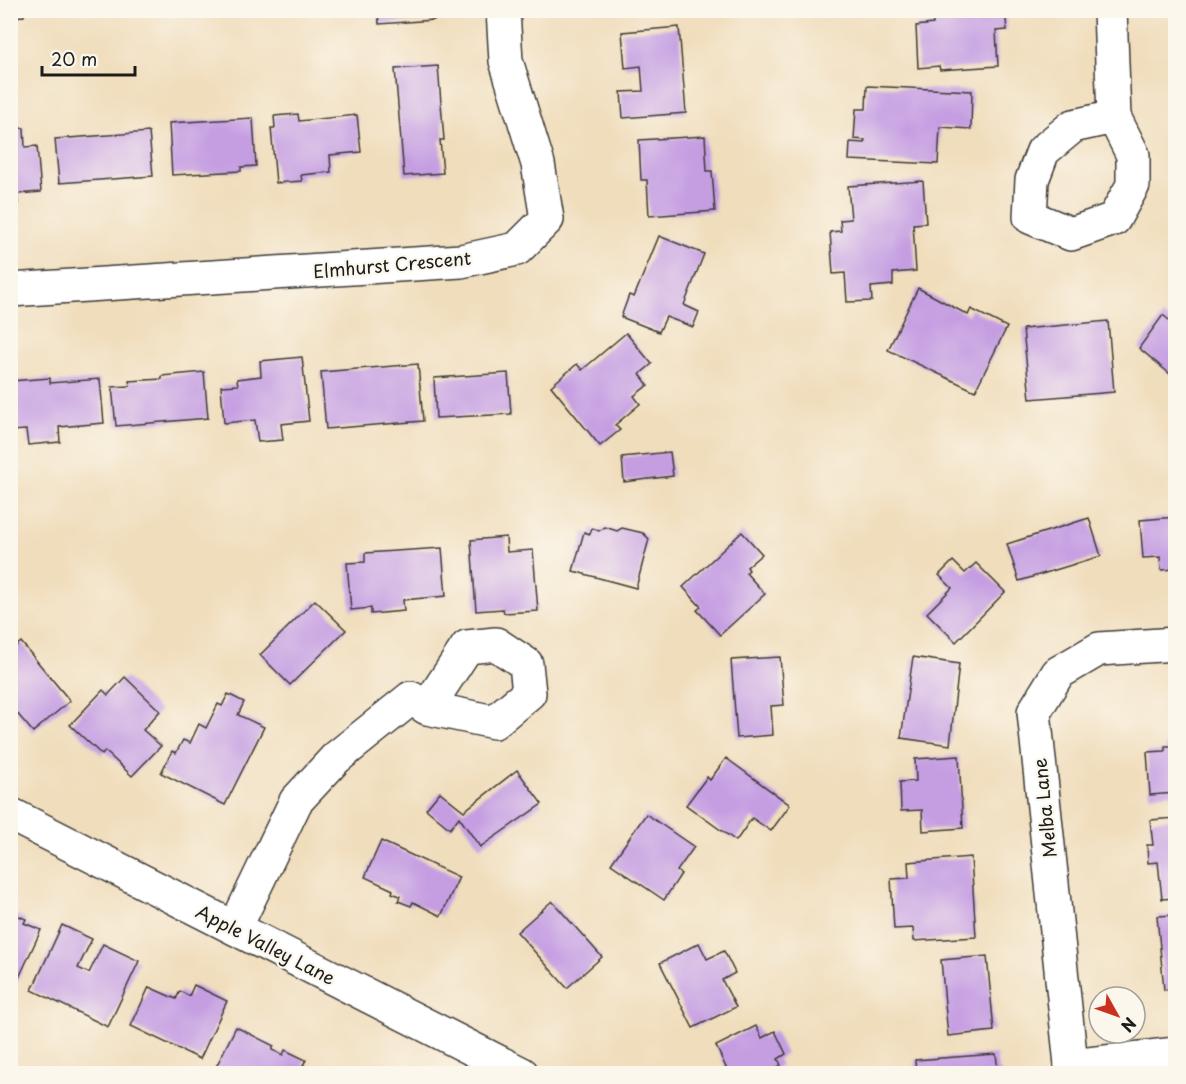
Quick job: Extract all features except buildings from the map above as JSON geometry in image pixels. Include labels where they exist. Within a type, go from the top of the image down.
[{"type":"street","name":"Elmhurst Crescent","points":[[10,290],[460,261],[517,249],[547,219],[537,164],[506,61],[503,10]]},
{"type":"street","points":[[1110,10],[1114,117]]},
{"type":"street","name":"Melba Lane","points":[[1071,1070],[1034,712],[1058,673],[1100,649],[1176,644]]},
{"type":"street","points":[[235,928],[296,801],[336,758],[411,698],[426,708]]},
{"type":"street","name":"Apple Valley Lane","points":[[10,814],[522,1074]]},
{"type":"street","points":[[1071,1070],[1176,1054]]}]
